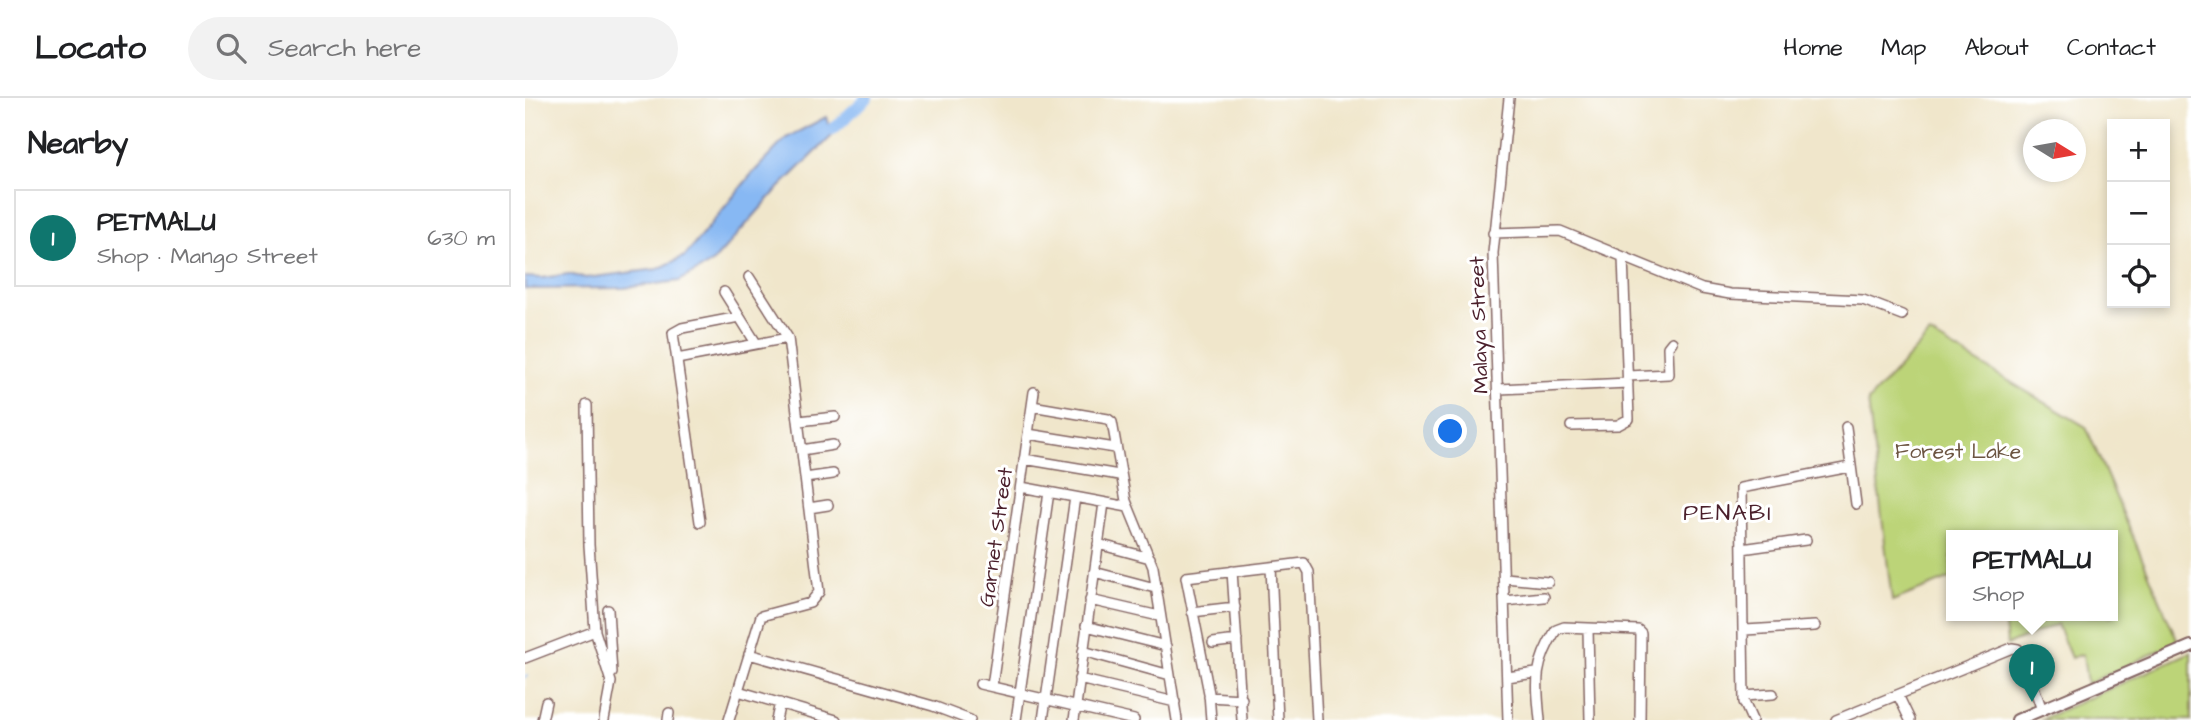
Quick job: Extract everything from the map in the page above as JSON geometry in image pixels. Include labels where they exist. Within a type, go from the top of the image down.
[{"type":"main road","points":[[2017,720],[2191,646]]},
{"type":"street","name":"Malaya Street","points":[[1509,98],[1493,233],[1509,720]]},
{"type":"street","points":[[1493,233],[1560,231],[1702,289],[1730,294],[1863,300],[1902,315]]},
{"type":"street","points":[[1571,426],[1626,422],[1629,412],[1623,257]]},
{"type":"street","points":[[729,720],[761,616],[810,603],[817,597],[788,338],[749,277]]},
{"type":"street","points":[[724,292],[756,343]]},
{"type":"street","points":[[700,522],[675,330],[739,317]]},
{"type":"street","points":[[677,359],[788,338]]},
{"type":"street","points":[[1499,389],[1628,380],[1669,374],[1668,347],[1672,342]]},
{"type":"street","name":"Garnet Street","points":[[992,686],[1034,392]]},
{"type":"street","points":[[587,405],[589,545],[595,631],[611,682]]},
{"type":"street","points":[[1032,406],[1110,420],[1119,475],[1128,507],[1150,558],[1177,720]]},
{"type":"street","points":[[799,421],[835,417]]},
{"type":"street","points":[[1846,427],[1856,504]]},
{"type":"street","points":[[1028,434],[1115,448]]},
{"type":"street","points":[[802,450],[833,445]]},
{"type":"street","points":[[1024,459],[1119,475]]},
{"type":"street","points":[[1752,720],[1744,696],[1745,630],[1740,502],[1744,486],[1850,467]]},
{"type":"street","points":[[805,478],[833,474]]},
{"type":"street","points":[[1021,487],[1128,507]]},
{"type":"street","points":[[1016,720],[1049,492]]},
{"type":"street","points":[[1043,720],[1075,497]]},
{"type":"street","points":[[1074,720],[1104,503]]},
{"type":"street","points":[[809,508],[828,505]]},
{"type":"street","points":[[1741,549],[1806,540]]},
{"type":"street","points":[[1098,544],[1150,558]]},
{"type":"street","points":[[1211,720],[1186,577],[1304,563],[1308,566],[1317,720]]},
{"type":"street","points":[[1271,567],[1278,720]]},
{"type":"street","points":[[1232,571],[1242,720]]},
{"type":"street","points":[[1094,572],[1155,588]]},
{"type":"street","points":[[1505,578],[1548,582]]},
{"type":"street","points":[[1505,601],[1544,597]]},
{"type":"street","points":[[1090,600],[1159,616]]},
{"type":"street","points":[[1192,612],[1235,607]]},
{"type":"street","points":[[604,720],[611,682],[608,610]]},
{"type":"street","points":[[1086,626],[1165,646]]},
{"type":"street","points":[[1745,630],[1815,626]]},
{"type":"street","points":[[1540,720],[1536,673],[1541,654],[1556,629],[1588,629],[1632,630],[1641,633],[1640,720]]},
{"type":"street","points":[[1588,629],[1590,720]]},
{"type":"street","points":[[525,658],[595,631]]},
{"type":"street","points":[[1213,643],[1237,640]]},
{"type":"street","points":[[1836,720],[2012,648],[2018,649],[2026,662]]},
{"type":"street","points":[[1083,652],[1170,675]]},
{"type":"street","points":[[749,654],[933,706],[970,720]]},
{"type":"street","points":[[1507,677],[1536,673]]},
{"type":"street","points":[[2029,673],[2042,710]]},
{"type":"street","points":[[1079,679],[1175,702]]},
{"type":"street","points":[[980,684],[1134,720]]},
{"type":"street","points":[[738,691],[836,720]]},
{"type":"street","points":[[1744,696],[1773,694]]},
{"type":"street","points":[[1898,695],[1910,720]]},
{"type":"street","points":[[1209,698],[1242,699]]},
{"type":"street","points":[[542,720],[547,702]]},
{"type":"street","points":[[776,720],[781,703]]},
{"type":"green space","name":"Forest Lake","points":[[1930,334],[2086,427],[2178,642],[2087,684],[2083,654],[2071,658],[2057,624],[2007,645],[2005,621],[2118,621],[2118,530],[1946,530],[1946,580],[1892,601],[1868,401]]},
{"type":"green space","points":[[2191,652],[2191,720],[2040,720]]},
{"type":"water","points":[[826,117],[832,136],[775,192],[713,262],[679,281],[623,288],[525,289],[525,277],[543,278],[568,274],[586,278],[658,269],[685,256],[750,176],[786,138]]},
{"type":"waterway","points":[[814,135],[833,129],[867,98]]},
{"type":"place","name":"PETMALU","points":[[2032,702]]},
{"type":"district","name":"PENABI","points":[[1728,513]]}]
